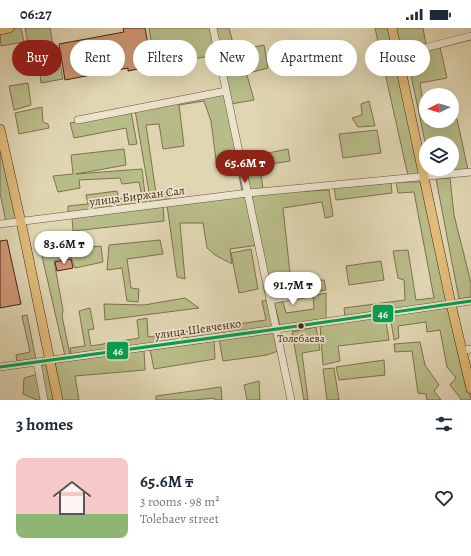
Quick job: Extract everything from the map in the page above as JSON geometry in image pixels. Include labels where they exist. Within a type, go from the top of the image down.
[{"type":"main road","points":[[0,30],[9,28]]},
{"type":"main road","points":[[392,28],[395,40]]},
{"type":"main road","points":[[402,76],[451,304],[466,350],[471,389]]},
{"type":"main road","points":[[0,129],[22,222],[58,400]]},
{"type":"street","points":[[213,28],[291,400]]},
{"type":"street","points":[[430,47],[471,36]]},
{"type":"street","points":[[78,120],[226,91]]},
{"type":"street","name":"улица Биржан Сал","points":[[0,224],[248,193],[471,172]]},
{"type":"street","points":[[270,300],[312,294]]},
{"type":"street","name":"улица Шевченко","points":[[0,367],[276,330],[471,301]]},
{"type":"street","points":[[37,362],[44,400]]},
{"type":"green space","points":[[21,28],[24,40],[12,40],[12,44],[1,46],[0,32]]},
{"type":"green space","points":[[25,28],[50,28],[52,40],[27,40]]},
{"type":"green space","points":[[149,28],[210,28],[212,40],[205,40],[205,57],[197,58],[197,40],[151,40]]},
{"type":"green space","points":[[214,28],[229,28],[232,40],[216,40]]},
{"type":"green space","points":[[375,28],[389,28],[392,40],[378,40]]},
{"type":"green space","points":[[394,28],[423,28],[425,40],[396,40]]},
{"type":"green space","points":[[264,45],[267,68],[259,70],[259,46]]},
{"type":"green space","points":[[440,47],[447,78],[420,83],[419,113],[411,76],[430,76],[430,50]]},
{"type":"green space","points":[[62,74],[63,79],[41,83],[40,76],[62,76]]},
{"type":"green space","points":[[224,76],[247,76],[254,100],[231,104]]},
{"type":"green space","points":[[386,76],[400,76],[419,162],[419,175],[408,176]]},
{"type":"green space","points":[[28,83],[31,105],[14,110],[9,86]]},
{"type":"green space","points":[[225,92],[246,191],[242,191],[237,164],[217,168],[211,121],[204,101],[179,105],[184,146],[163,149],[159,124],[146,125],[156,193],[169,191],[170,201],[151,204],[135,110]]},
{"type":"green space","points":[[369,101],[375,126],[358,127],[352,118],[362,115],[361,104]]},
{"type":"green space","points":[[42,107],[43,122],[48,124],[49,128],[19,134],[15,113]]},
{"type":"green space","points":[[131,112],[137,144],[129,145],[126,128],[74,138],[70,123]]},
{"type":"green space","points":[[422,128],[459,128],[468,170],[459,172],[459,136],[424,136]]},
{"type":"green space","points":[[377,130],[381,153],[343,158],[339,134]]},
{"type":"green space","points":[[0,138],[19,220],[6,222],[0,193]]},
{"type":"green space","points":[[124,149],[126,165],[76,174],[142,169],[146,203],[68,214],[68,206],[88,204],[86,195],[117,191],[119,199],[142,196],[139,182],[122,184],[120,178],[79,180],[80,188],[58,192],[53,176],[73,174],[71,155]]},
{"type":"green space","points":[[288,149],[290,161],[265,165],[263,154]]},
{"type":"green space","points":[[246,174],[261,174],[263,189],[249,190]]},
{"type":"green space","points":[[450,178],[454,215],[471,283],[471,297],[459,299],[436,179]]},
{"type":"green space","points":[[396,182],[422,182],[448,302],[345,317],[344,308],[405,300],[404,280],[398,278],[393,251],[408,250],[416,300],[434,298],[414,192],[398,193]]},
{"type":"green space","points":[[391,183],[392,193],[336,200],[334,187]]},
{"type":"green space","points":[[329,190],[333,216],[325,218],[322,202],[283,208],[291,282],[324,280],[326,290],[272,298],[250,194]]},
{"type":"green space","points":[[246,196],[259,245],[230,249],[232,264],[215,255],[207,248],[203,223],[180,223],[185,279],[177,277],[167,205]]},
{"type":"green space","points":[[163,206],[164,221],[73,231],[72,218]]},
{"type":"green space","points":[[160,240],[163,254],[127,259],[131,288],[139,289],[138,302],[127,301],[122,268],[107,270],[109,245]]},
{"type":"green space","points":[[101,246],[103,262],[75,268],[71,257],[54,261],[63,310],[62,316],[70,355],[65,356],[41,252]]},
{"type":"green space","points":[[251,249],[258,289],[239,293],[231,253]]},
{"type":"green space","points":[[381,261],[384,280],[349,285],[346,266]]},
{"type":"green space","points":[[326,293],[326,319],[280,326],[274,302],[283,302],[286,313],[314,309],[313,296]]},
{"type":"green space","points":[[185,298],[199,308],[105,320],[104,304],[144,305]]},
{"type":"green space","points":[[268,300],[274,328],[71,354],[70,348],[85,346],[79,311],[90,308],[94,329],[88,330],[91,346],[139,338],[137,320],[147,318],[148,337],[266,320],[262,301]]},
{"type":"green space","points":[[449,307],[471,400],[460,400],[461,399],[450,385],[456,378],[447,367],[440,330],[427,332],[426,322],[398,326],[399,338],[394,340],[390,315]]},
{"type":"green space","points":[[27,315],[36,360],[17,362],[16,355],[30,352],[22,316]]},
{"type":"green space","points":[[385,316],[389,340],[338,346],[340,361],[323,365],[320,325]]},
{"type":"green space","points":[[316,327],[320,350],[302,353],[308,400],[304,400],[292,332]]},
{"type":"green space","points":[[274,333],[278,351],[267,355],[223,361],[219,339]]},
{"type":"green space","points":[[214,341],[215,359],[154,369],[150,350]]},
{"type":"green space","points":[[420,342],[425,365],[439,385],[434,391],[441,400],[427,400],[426,394],[418,393],[412,351],[395,352],[394,344]]},
{"type":"green space","points":[[144,350],[145,370],[75,376],[79,400],[61,400],[55,363]]},
{"type":"green space","points":[[384,360],[385,375],[339,380],[336,367]]},
{"type":"green space","points":[[49,364],[56,400],[46,400],[40,366]]},
{"type":"green space","points":[[334,368],[339,400],[327,400],[323,369]]},
{"type":"green space","points":[[38,374],[42,400],[37,400],[23,394],[24,378]]},
{"type":"green space","points":[[259,381],[260,400],[247,400],[244,385]]},
{"type":"green space","points":[[221,387],[222,400],[215,400],[214,398],[194,400],[156,400],[156,396]]},
{"type":"building","points":[[123,28],[145,28],[147,40],[133,40],[133,70],[128,71],[128,68],[125,69],[125,40],[81,40],[124,32]]},
{"type":"building","points":[[70,42],[70,76],[86,76],[65,80],[62,62],[62,43]]},
{"type":"building","points":[[7,240],[21,304],[0,308],[0,241]]},
{"type":"building","points":[[71,259],[73,268],[57,271],[55,262]]},
{"type":"transit line","name":"46","points":[[0,367],[471,301]]},
{"type":"place","name":"Толебаева","points":[[301,326]]}]
